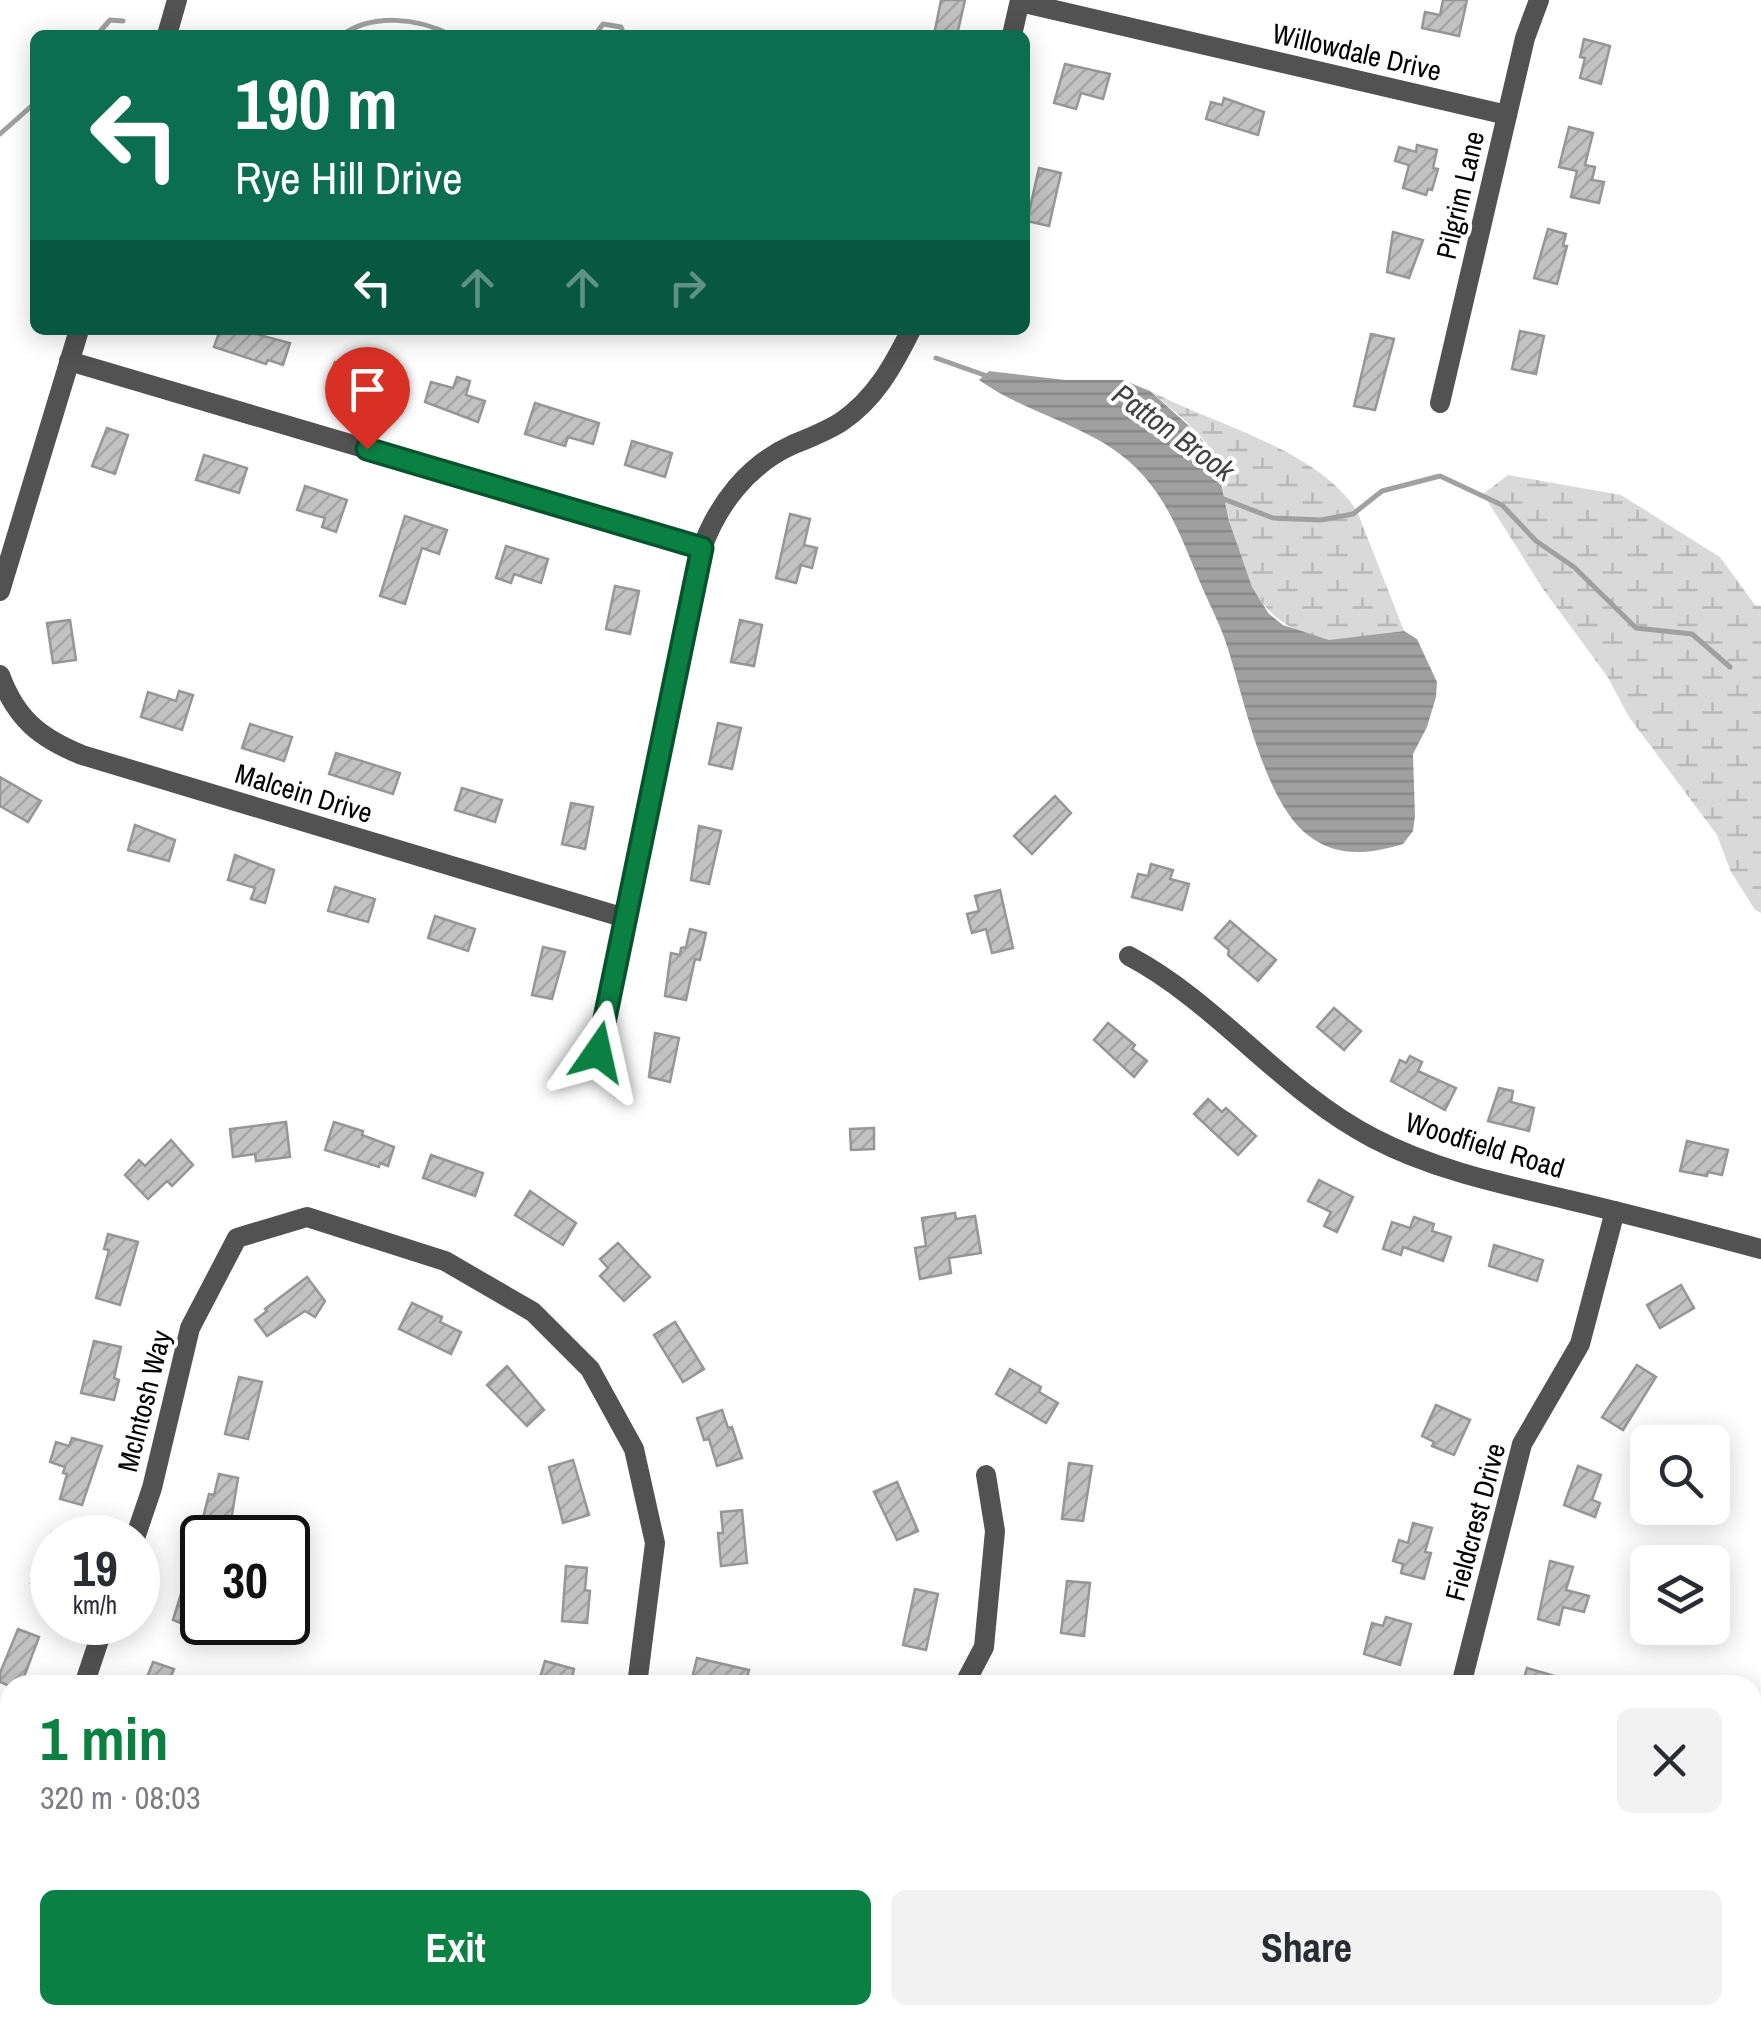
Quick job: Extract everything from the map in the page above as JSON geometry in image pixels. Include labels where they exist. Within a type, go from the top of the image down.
[{"type":"street","points":[[168,30],[177,0]]},
{"type":"street","name":"Pilgrim Lane","points":[[1440,403],[1525,38],[1539,0]]},
{"type":"street","points":[[1013,30],[1020,1]]},
{"type":"street","name":"Willowdale Drive","points":[[1020,1],[1507,115]]},
{"type":"street","points":[[0,591],[77,335]]},
{"type":"street","points":[[598,1052],[702,548],[710,526],[744,478],[766,460],[821,434],[862,404],[893,366],[908,335]]},
{"type":"street","points":[[70,360],[702,548]]},
{"type":"street","name":"Malcein Drive","points":[[0,674],[7,694],[26,722],[53,743],[82,756],[625,918]]},
{"type":"street","name":"Woodfield Road","points":[[1129,956],[1157,971],[1295,1086],[1371,1137],[1446,1168],[1761,1248]]},
{"type":"street","name":"Fieldcrest Drive","points":[[1464,1675],[1522,1444],[1580,1344],[1615,1211]]},
{"type":"street","name":"McIntosh Way","points":[[143,1515],[190,1328],[237,1238],[307,1216],[446,1261],[533,1312],[590,1369],[634,1448],[655,1543],[638,1675]]},
{"type":"street","points":[[969,1675],[984,1647],[995,1531],[986,1475]]},
{"type":"street","points":[[87,1675],[97,1645]]},
{"type":"green space","points":[[1150,391],[1291,454],[1339,489],[1357,511],[1404,631],[1328,640],[1304,634],[1269,610],[1256,594],[1238,555],[1215,457],[1194,430]]},
{"type":"green space","points":[[1508,475],[1621,495],[1720,557],[1755,605],[1761,606],[1761,913],[1755,910],[1731,872],[1717,835],[1629,717],[1607,676],[1543,589],[1483,494]]},
{"type":"water","points":[[989,371],[1065,380],[1123,380],[1150,391],[1197,433],[1216,459],[1229,521],[1252,587],[1269,614],[1283,625],[1329,640],[1404,631],[1417,639],[1437,682],[1436,697],[1413,754],[1415,816],[1413,831],[1403,844],[1366,852],[1343,851],[1320,843],[1293,820],[1267,774],[1221,629],[1180,534],[1151,485],[1114,450],[979,380]]},
{"type":"building","points":[[941,0],[965,0],[958,30],[935,30]]},
{"type":"building","points":[[1443,0],[1467,0],[1459,36],[1422,28],[1425,12],[1440,15]]},
{"type":"building","points":[[1584,39],[1610,46],[1601,84],[1580,78]]},
{"type":"building","points":[[1065,64],[1110,74],[1103,99],[1081,93],[1076,109],[1054,103]]},
{"type":"building","points":[[1224,98],[1264,112],[1258,135],[1206,119],[1211,102],[1222,105]]},
{"type":"building","points":[[1569,127],[1593,133],[1585,165],[1595,167],[1592,180],[1604,182],[1599,203],[1571,197],[1577,171],[1559,167]]},
{"type":"building","points":[[1417,145],[1437,150],[1433,168],[1438,169],[1432,190],[1428,189],[1426,195],[1403,188],[1409,165],[1395,161],[1399,147],[1416,152]]},
{"type":"building","points":[[1039,168],[1061,173],[1049,226],[1030,222]]},
{"type":"building","points":[[1548,229],[1566,234],[1563,246],[1567,246],[1557,284],[1534,278]]},
{"type":"building","points":[[1393,232],[1423,240],[1409,278],[1387,272]]},
{"type":"building","points":[[1520,331],[1544,336],[1536,374],[1512,369]]},
{"type":"building","points":[[1371,334],[1394,339],[1375,410],[1354,406]]},
{"type":"building","points":[[218,335],[260,335],[290,343],[283,365],[268,360],[266,364],[214,347]]},
{"type":"building","points":[[378,355],[395,360],[387,401],[328,382],[335,362],[373,371]]},
{"type":"building","points":[[457,377],[470,381],[466,395],[485,401],[478,422],[425,402],[431,382],[453,388]]},
{"type":"building","points":[[535,403],[599,423],[593,444],[568,437],[565,446],[525,434]]},
{"type":"building","points":[[107,428],[128,435],[115,474],[92,466]]},
{"type":"building","points":[[632,441],[672,453],[665,477],[625,465]]},
{"type":"building","points":[[204,455],[247,468],[239,493],[196,480]]},
{"type":"building","points":[[305,486],[347,500],[336,532],[322,527],[325,518],[297,510]]},
{"type":"building","points":[[790,514],[810,519],[804,545],[817,548],[812,568],[801,565],[796,583],[776,578]]},
{"type":"building","points":[[405,516],[447,530],[439,554],[422,548],[405,604],[380,596]]},
{"type":"building","points":[[506,546],[548,559],[541,583],[514,574],[511,583],[496,578]]},
{"type":"building","points":[[615,586],[639,591],[630,634],[606,629]]},
{"type":"building","points":[[70,620],[76,660],[53,663],[47,623]]},
{"type":"building","points":[[740,620],[762,625],[754,666],[731,662]]},
{"type":"building","points":[[179,691],[193,695],[182,730],[141,717],[148,692],[176,701]]},
{"type":"building","points":[[718,723],[741,728],[732,769],[709,764]]},
{"type":"building","points":[[250,724],[292,737],[284,761],[242,748]]},
{"type":"building","points":[[336,753],[400,773],[393,794],[329,774]]},
{"type":"building","points":[[0,777],[41,801],[28,822],[0,806]]},
{"type":"building","points":[[462,788],[502,800],[495,822],[455,810]]},
{"type":"building","points":[[1055,796],[1071,813],[1032,854],[1014,836]]},
{"type":"building","points":[[571,803],[593,807],[585,849],[562,844]]},
{"type":"building","points":[[135,825],[175,840],[169,861],[128,850]]},
{"type":"building","points":[[699,826],[721,831],[709,884],[691,880]]},
{"type":"building","points":[[235,855],[274,870],[265,903],[251,899],[255,888],[228,880]]},
{"type":"building","points":[[1151,864],[1173,870],[1170,879],[1189,884],[1182,910],[1132,897],[1138,874],[1148,876]]},
{"type":"building","points":[[335,887],[375,899],[368,922],[328,911]]},
{"type":"building","points":[[1000,890],[1013,948],[992,953],[986,929],[972,933],[967,914],[979,911],[975,896]]},
{"type":"building","points":[[435,916],[475,929],[468,951],[428,938]]},
{"type":"building","points":[[1230,921],[1276,960],[1258,981],[1215,938]]},
{"type":"building","points":[[690,929],[706,933],[700,960],[695,959],[686,1000],[665,996],[671,953],[680,955]]},
{"type":"building","points":[[543,947],[565,952],[552,999],[532,995]]},
{"type":"building","points":[[1334,1008],[1361,1031],[1344,1050],[1317,1027]]},
{"type":"building","points":[[1108,1023],[1135,1045],[1132,1049],[1147,1061],[1134,1077],[1094,1040]]},
{"type":"building","points":[[655,1033],[679,1038],[670,1082],[649,1077]]},
{"type":"building","points":[[1410,1056],[1422,1062],[1418,1071],[1456,1088],[1445,1110],[1391,1081],[1400,1060],[1406,1063]]},
{"type":"building","points":[[1499,1088],[1513,1091],[1511,1102],[1534,1108],[1529,1131],[1488,1121]]},
{"type":"building","points":[[1208,1099],[1222,1112],[1226,1108],[1256,1136],[1238,1155],[1194,1114]]},
{"type":"building","points":[[286,1122],[290,1157],[256,1161],[255,1154],[233,1157],[230,1129]]},
{"type":"building","points":[[334,1122],[394,1147],[388,1166],[380,1163],[379,1167],[325,1150]]},
{"type":"building","points":[[874,1128],[874,1149],[851,1150],[850,1129]]},
{"type":"building","points":[[171,1140],[193,1165],[172,1186],[167,1181],[148,1199],[125,1175],[139,1160],[145,1166]]},
{"type":"building","points":[[1687,1141],[1728,1150],[1722,1175],[1680,1171]]},
{"type":"building","points":[[431,1155],[483,1173],[475,1196],[423,1178]]},
{"type":"building","points":[[1319,1180],[1353,1197],[1337,1232],[1324,1226],[1331,1212],[1308,1201]]},
{"type":"building","points":[[530,1191],[576,1223],[563,1245],[515,1215]]},
{"type":"building","points":[[955,1213],[956,1219],[975,1216],[981,1253],[949,1258],[951,1273],[920,1279],[915,1248],[926,1246],[922,1218]]},
{"type":"building","points":[[1414,1217],[1434,1224],[1432,1231],[1451,1237],[1443,1261],[1403,1247],[1401,1255],[1383,1249],[1392,1222],[1410,1228]]},
{"type":"building","points":[[108,1234],[138,1242],[120,1305],[96,1298],[109,1250],[104,1249]]},
{"type":"building","points":[[618,1243],[650,1277],[624,1301],[600,1276],[608,1268],[600,1259]]},
{"type":"building","points":[[1494,1245],[1543,1260],[1537,1281],[1489,1266]]},
{"type":"building","points":[[307,1277],[325,1301],[315,1317],[305,1311],[267,1336],[255,1320]]},
{"type":"building","points":[[1681,1285],[1694,1308],[1660,1328],[1647,1305]]},
{"type":"building","points":[[412,1303],[442,1317],[440,1322],[461,1332],[451,1354],[399,1329]]},
{"type":"building","points":[[675,1322],[704,1369],[683,1382],[654,1335]]},
{"type":"building","points":[[94,1341],[121,1347],[114,1400],[81,1393]]},
{"type":"building","points":[[1637,1365],[1656,1377],[1623,1430],[1602,1417]]},
{"type":"building","points":[[507,1366],[544,1410],[527,1426],[487,1385]]},
{"type":"building","points":[[1010,1369],[1041,1387],[1039,1392],[1058,1403],[1046,1423],[996,1394]]},
{"type":"building","points":[[239,1377],[262,1382],[248,1439],[225,1434]]},
{"type":"building","points":[[1436,1405],[1470,1420],[1454,1455],[1432,1446],[1434,1442],[1422,1436]]},
{"type":"building","points":[[722,1410],[742,1458],[717,1466],[697,1418]]},
{"type":"building","points":[[72,1438],[102,1446],[82,1505],[60,1499],[67,1474],[63,1473],[65,1467],[50,1462],[56,1442],[69,1446]]},
{"type":"building","points":[[573,1460],[589,1515],[563,1523],[549,1467]]},
{"type":"building","points":[[1069,1463],[1092,1466],[1083,1521],[1062,1519]]},
{"type":"building","points":[[1578,1466],[1601,1475],[1592,1500],[1600,1503],[1595,1517],[1564,1505]]},
{"type":"building","points":[[219,1474],[238,1478],[232,1515],[204,1515],[209,1494],[214,1495]]},
{"type":"building","points":[[897,1482],[918,1531],[897,1540],[874,1492]]},
{"type":"building","points":[[742,1510],[747,1563],[721,1566],[721,1512]]},
{"type":"building","points":[[1413,1523],[1432,1528],[1425,1552],[1431,1553],[1424,1579],[1401,1573],[1403,1564],[1393,1561],[1399,1540],[1408,1543]]},
{"type":"building","points":[[1550,1561],[1573,1567],[1566,1590],[1589,1596],[1584,1612],[1563,1607],[1559,1625],[1538,1619]]},
{"type":"building","points":[[566,1566],[587,1568],[587,1623],[562,1621]]},
{"type":"building","points":[[1067,1581],[1090,1583],[1084,1636],[1061,1633]]},
{"type":"building","points":[[915,1589],[938,1594],[926,1650],[903,1645]]},
{"type":"building","points":[[180,1597],[180,1623],[173,1620]]},
{"type":"building","points":[[1386,1617],[1411,1624],[1400,1665],[1364,1654],[1372,1623],[1383,1626]]},
{"type":"building","points":[[18,1629],[30,1634],[30,1645],[36,1645],[25,1675],[0,1675]]},
{"type":"building","points":[[697,1658],[749,1670],[748,1675],[693,1675]]},
{"type":"building","points":[[545,1661],[574,1669],[572,1675],[541,1675]]},
{"type":"building","points":[[153,1662],[174,1669],[172,1675],[148,1675]]},
{"type":"building","points":[[1527,1668],[1551,1675],[1525,1675]]},
{"type":"waterway","name":"Patton Brook","points":[[101,30],[110,20],[123,21]]},
{"type":"waterway","name":"Patton Brook","points":[[351,30],[367,23],[396,20],[440,30]]},
{"type":"waterway","name":"Patton Brook","points":[[599,30],[603,24],[622,30]]},
{"type":"waterway","name":"Patton Brook","points":[[0,134],[30,107]]},
{"type":"waterway","name":"Patton Brook","points":[[936,358],[987,376]]},
{"type":"waterway","name":"Patton Brook","points":[[1221,498],[1273,518],[1321,520],[1353,514],[1382,491],[1440,476],[1502,505],[1536,541],[1574,567],[1636,628],[1692,634],[1730,667]]},
{"type":"route","points":[[367,449],[702,548],[598,1052]]}]
